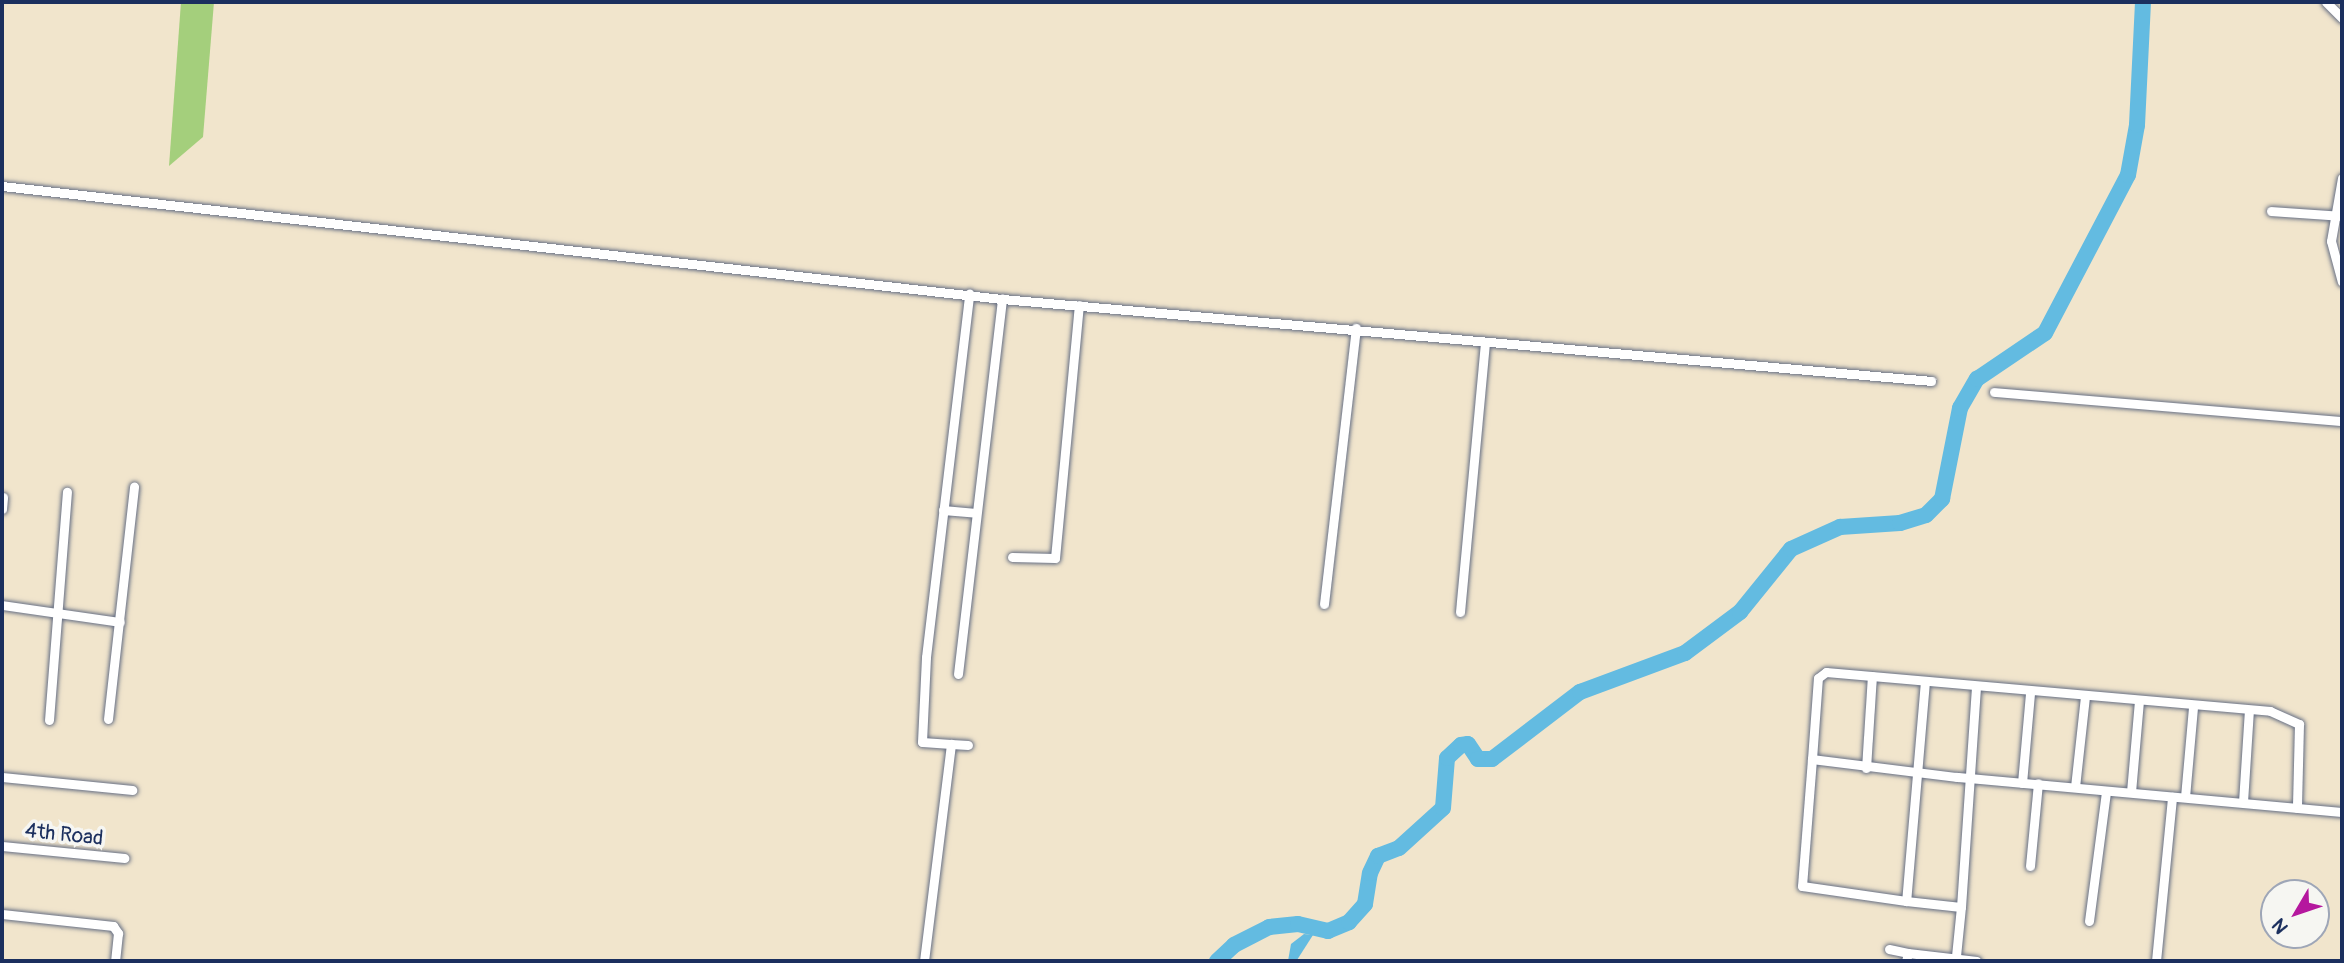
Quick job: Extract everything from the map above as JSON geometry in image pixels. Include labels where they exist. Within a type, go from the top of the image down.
[{"type":"street","points":[[2326,2],[2342,18]]},
{"type":"street","points":[[2342,178],[2339,216],[2331,240],[2342,282]]},
{"type":"street","points":[[2,186],[1002,299],[1439,334],[1485,343],[1813,367],[1931,381]]},
{"type":"street","points":[[2271,211],[2339,216]]},
{"type":"street","points":[[968,746],[922,742],[926,657],[969,294]]},
{"type":"street","points":[[958,674],[1002,299]]},
{"type":"street","points":[[1012,557],[1055,558],[1079,305]]},
{"type":"street","points":[[1324,604],[1356,328]]},
{"type":"street","points":[[1460,612],[1485,343]]},
{"type":"street","points":[[1994,392],[2342,421]]},
{"type":"street","points":[[108,719],[134,486]]},
{"type":"street","points":[[49,720],[67,492]]},
{"type":"street","points":[[2,509],[3,497]]},
{"type":"street","points":[[943,510],[976,513]]},
{"type":"street","points":[[2,606],[120,622]]},
{"type":"street","points":[[1961,907],[1802,886],[1818,678],[1826,672],[2030,693],[2283,713],[2299,724],[2297,808]]},
{"type":"street","points":[[1866,768],[1872,676]]},
{"type":"street","points":[[1906,901],[1926,681]]},
{"type":"street","points":[[1956,956],[1976,687]]},
{"type":"street","points":[[2022,783],[2030,693]]},
{"type":"street","points":[[2075,787],[2085,696]]},
{"type":"street","points":[[2130,792],[2139,701]]},
{"type":"street","points":[[2185,797],[2193,707]]},
{"type":"street","points":[[2243,802],[2249,710]]},
{"type":"street","points":[[924,961],[951,744]]},
{"type":"street","points":[[1812,759],[1866,768],[2342,812]]},
{"type":"street","points":[[2,777],[132,790]]},
{"type":"street","points":[[2030,866],[2038,783]]},
{"type":"street","points":[[2089,921],[2106,790]]},
{"type":"street","points":[[2156,961],[2172,797]]},
{"type":"street","name":"4th Road","points":[[2,846],[124,858]]},
{"type":"street","points":[[2,914],[113,926],[118,933],[115,961]]},
{"type":"street","points":[[1889,949],[1907,957],[1956,956],[1978,961]]},
{"type":"green space","points":[[181,2],[214,2],[203,137],[169,166]]},
{"type":"water","points":[[1304,934],[1313,935],[1297,960],[1288,961],[1291,944]]},
{"type":"waterway","points":[[1217,961],[1234,945],[1269,927],[1298,924],[1328,931],[1349,922],[1365,904],[1370,873],[1378,856],[1399,848],[1443,808],[1447,758],[1461,745],[1468,744],[1478,759],[1492,759],[1580,692],[1685,653],[1740,612],[1791,549],[1840,527],[1900,523],[1926,515],[1942,499],[1960,408],[1977,379],[2045,333],[2128,175],[2137,125],[2143,2]]}]
